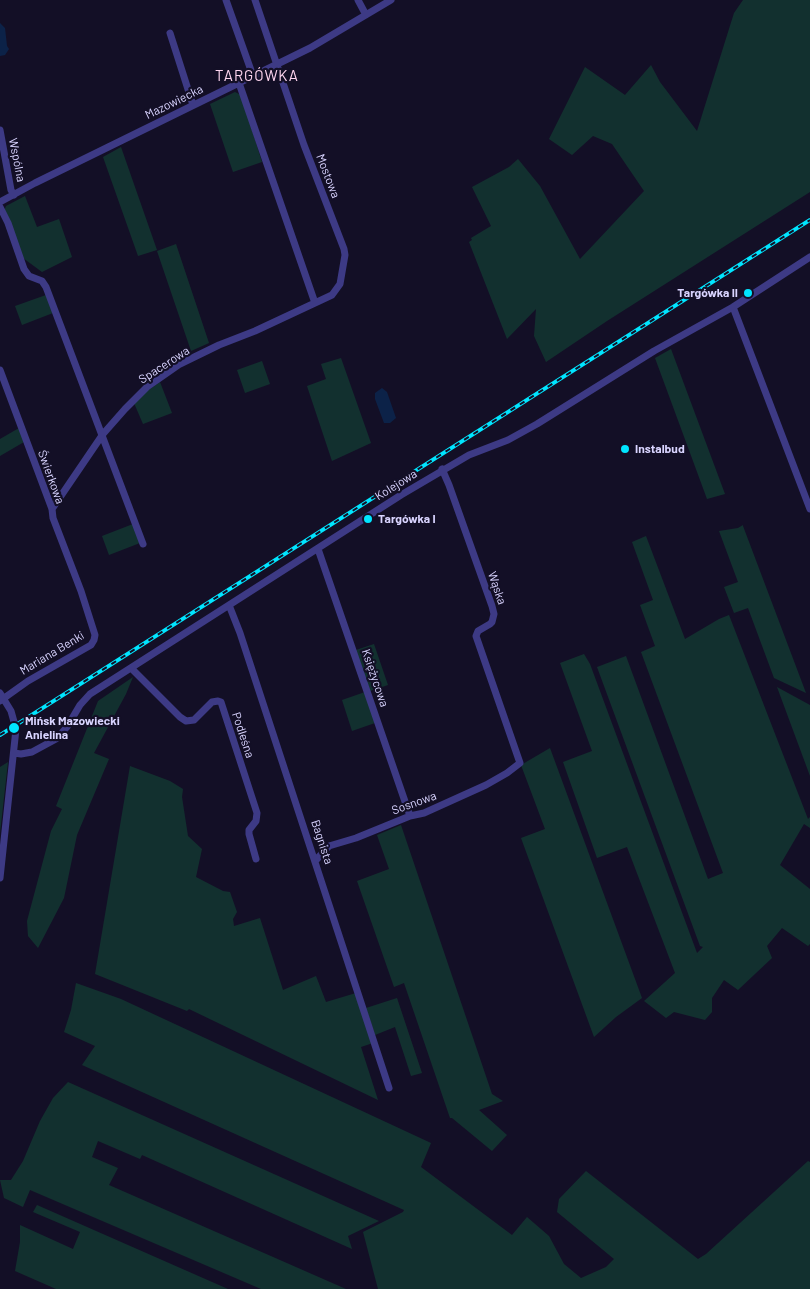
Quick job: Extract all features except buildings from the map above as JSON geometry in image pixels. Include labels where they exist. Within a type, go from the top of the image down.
[{"type":"street","points":[[226,0],[253,76]]},
{"type":"street","name":"Mostowa","points":[[255,0],[304,145],[344,249],[345,255],[340,284],[332,295]]},
{"type":"street","points":[[358,0],[366,15]]},
{"type":"street","name":"Mazowiecka","points":[[0,202],[310,48],[391,0]]},
{"type":"street","points":[[170,33],[193,105]]},
{"type":"street","points":[[239,83],[315,303]]},
{"type":"street","name":"Wspólna","points":[[0,130],[11,190],[16,193]]},
{"type":"street","points":[[0,207],[8,223],[24,269],[29,276],[42,281],[46,287],[144,544]]},
{"type":"street","name":"Kolejowa","points":[[14,752],[21,754],[32,752],[56,739],[85,699],[442,469],[469,455],[508,440],[654,351],[733,307],[810,257]]},
{"type":"street","name":"Spacerowa","points":[[52,509],[102,434],[147,387],[180,364],[220,344],[255,331],[332,295]]},
{"type":"street","points":[[733,307],[810,509]]},
{"type":"street","name":"Świerkowa","points":[[0,370],[81,591]]},
{"type":"street","name":"Wąska","points":[[442,469],[449,484],[494,614],[490,624],[478,631],[476,636],[520,763]]},
{"type":"street","name":"Księżycowa","points":[[318,548],[410,816]]},
{"type":"street","name":"Mariana Benki","points":[[1,697],[94,642],[95,635],[81,591]]},
{"type":"street","name":"Bagnista","points":[[229,606],[240,633],[316,860],[389,1088]]},
{"type":"street","name":"Podleśna","points":[[131,668],[180,717],[190,721],[194,720],[212,702],[220,702],[257,813],[256,821],[249,830],[256,859]]},
{"type":"street","points":[[0,878],[15,727],[11,711],[1,697]]},
{"type":"street","name":"Sosnowa","points":[[316,860],[329,846],[356,838],[410,816],[424,813],[486,785],[520,763]]},
{"type":"green space","points":[[743,0],[810,0],[810,192],[546,362],[534,336],[536,309],[507,339],[469,242],[472,240],[471,238],[491,226],[472,187],[509,167],[518,159],[540,186],[580,259],[644,191],[612,144],[593,136],[572,155],[549,139],[585,67],[625,95],[651,65],[660,82],[697,131],[734,13]]},
{"type":"green space","points":[[235,92],[241,95],[262,162],[233,172],[210,104]]},
{"type":"green space","points":[[121,147],[157,250],[138,256],[103,157]]},
{"type":"green space","points":[[25,196],[37,227],[59,219],[72,257],[42,272],[23,258],[4,211],[6,206]]},
{"type":"green space","points":[[176,244],[209,343],[191,351],[157,251]]},
{"type":"green space","points":[[46,295],[53,313],[22,325],[15,306]]},
{"type":"green space","points":[[671,349],[725,494],[707,499],[655,358]]},
{"type":"green space","points":[[341,358],[371,443],[332,461],[307,386],[326,379],[321,364]]},
{"type":"green space","points":[[262,361],[270,384],[245,393],[237,370]]},
{"type":"green space","points":[[160,382],[172,413],[143,424],[134,403]]},
{"type":"green space","points":[[19,428],[24,442],[0,456],[0,439]]},
{"type":"green space","points":[[133,524],[140,543],[109,555],[102,536]]},
{"type":"green space","points":[[743,525],[806,693],[774,678],[748,608],[734,613],[724,587],[738,582],[719,531],[738,528]]},
{"type":"green space","points":[[646,536],[685,639],[729,615],[808,819],[810,817],[810,828],[804,824],[780,865],[810,889],[810,944],[808,946],[782,928],[767,946],[772,958],[738,990],[724,980],[712,998],[712,1012],[705,1020],[674,1012],[666,1018],[644,1001],[675,973],[627,847],[597,858],[563,762],[592,751],[560,663],[584,654],[590,664],[697,953],[703,947],[700,946],[597,667],[626,656],[708,879],[723,873],[641,652],[655,646],[640,605],[653,600],[632,542]]},
{"type":"green space","points":[[374,644],[388,685],[370,691],[356,650]]},
{"type":"green space","points":[[133,677],[126,694],[94,753],[109,759],[77,835],[64,898],[38,948],[28,936],[27,921],[51,831],[62,809],[56,806],[98,701]]},
{"type":"green space","points":[[777,687],[810,705],[810,776]]},
{"type":"green space","points":[[365,692],[375,723],[352,731],[342,700]]},
{"type":"green space","points":[[550,748],[642,998],[616,1017],[594,1037],[521,838],[545,829],[521,765]]},
{"type":"green space","points":[[8,762],[0,833],[0,767]]},
{"type":"green space","points":[[130,766],[170,781],[183,789],[182,797],[188,836],[202,849],[196,877],[223,891],[230,892],[237,912],[233,919],[234,926],[260,918],[283,990],[316,976],[326,1002],[356,993],[373,1043],[361,1047],[378,1100],[189,1009],[187,1011],[95,974]]},
{"type":"green space","points":[[401,825],[492,1094],[503,1101],[479,1110],[507,1135],[492,1151],[450,1118],[404,983],[394,987],[357,881],[389,869],[377,835]]},
{"type":"green space","points":[[76,983],[121,999],[431,1143],[421,1167],[512,1235],[527,1217],[549,1236],[564,1264],[581,1278],[606,1267],[614,1259],[557,1212],[559,1199],[586,1171],[698,1259],[706,1254],[808,1161],[810,1162],[810,1289],[378,1289],[363,1232],[404,1210],[82,1065],[95,1046],[64,1032],[71,1010]]},
{"type":"green space","points":[[397,998],[422,1073],[411,1076],[395,1027],[375,1035],[366,1008]]},
{"type":"green space","points":[[68,1082],[379,1221],[348,1236],[352,1249],[142,1155],[140,1159],[98,1141],[92,1157],[118,1168],[109,1185],[346,1289],[261,1289],[30,1190],[23,1207],[4,1198],[0,1180],[11,1180],[23,1161],[40,1121],[53,1098]]},
{"type":"green space","points":[[37,1205],[228,1289],[56,1289],[15,1271],[20,1242],[20,1225],[73,1249],[80,1232],[33,1212]]},
{"type":"water","points":[[0,23],[5,28],[9,49],[5,55],[0,56]]},
{"type":"water","points":[[382,388],[387,392],[396,418],[390,423],[384,423],[375,399],[375,393]]},
{"type":"railway","points":[[0,735],[810,220]]},
{"type":"place","name":"Targówka II","points":[[748,293]]},
{"type":"place","name":"Instalbud","points":[[625,449]]},
{"type":"place","name":"Targówka I","points":[[368,519]]},
{"type":"place","name":"Mińsk Mazowiecki Anielina","points":[[14,728]]},
{"type":"district","name":"TARGÓWKA","points":[[257,76]]}]
